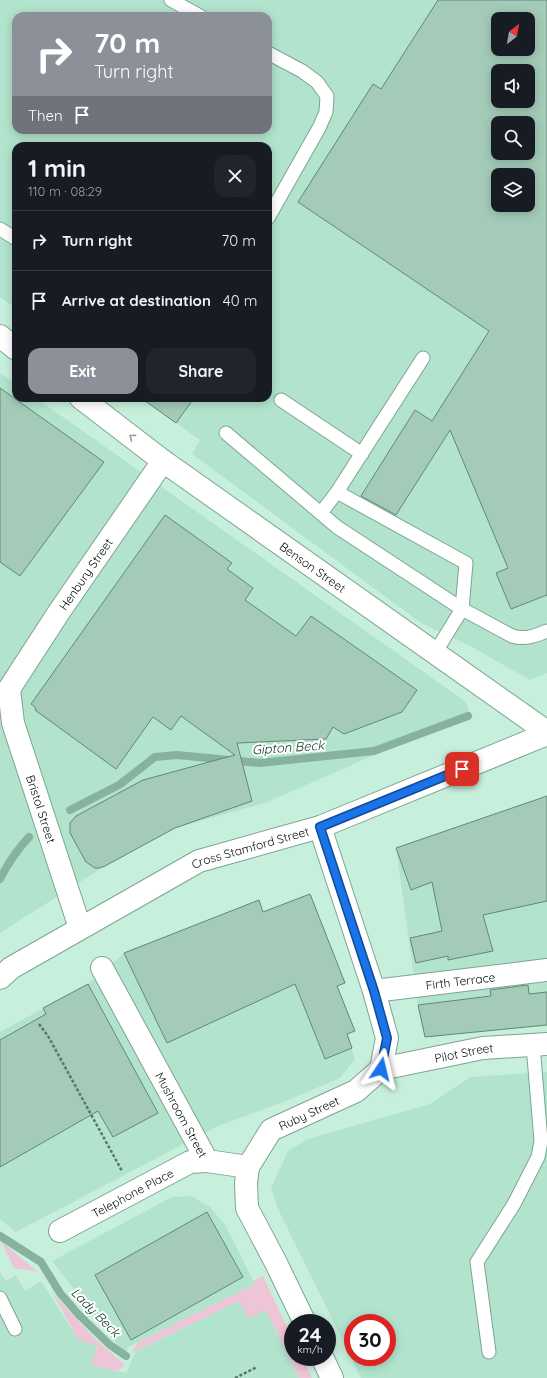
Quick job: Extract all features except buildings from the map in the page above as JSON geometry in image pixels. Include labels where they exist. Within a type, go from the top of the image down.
[{"type":"street","points":[[0,336],[12,346]]},
{"type":"street","name":"Benson Street","points":[[86,402],[163,461],[547,733]]},
{"type":"street","name":"Henbury Street","points":[[9,689],[59,612],[163,461]]},
{"type":"street","name":"Bristol Street","points":[[9,689],[13,723],[80,928]]},
{"type":"street","name":"Cross Stamford Street","points":[[4,972],[199,860],[320,827],[547,733]]},
{"type":"street","points":[[320,827],[374,991],[387,1038],[381,1069]]},
{"type":"street","name":"Mushroom Street","points":[[102,968],[208,1161],[248,1167]]},
{"type":"street","name":"Firth Terrace","points":[[374,991],[547,970]]},
{"type":"street","name":"Pilot Street","points":[[381,1069],[483,1048],[540,1045]]},
{"type":"street","name":"Ruby Street","points":[[248,1167],[271,1130],[356,1091],[381,1069]]},
{"type":"street","name":"Telephone Place","points":[[60,1231],[190,1162],[208,1161]]},
{"type":"street","points":[[248,1167],[246,1183],[247,1208],[301,1314]]},
{"type":"street","points":[[326,1366],[332,1378]]},
{"type":"lane","points":[[171,0],[193,12]]},
{"type":"lane","points":[[272,55],[302,71],[317,82],[327,96],[326,112],[319,128],[272,211]]},
{"type":"lane","points":[[0,229],[12,236]]},
{"type":"lane","points":[[321,513],[337,492],[423,358]]},
{"type":"lane","points":[[281,400],[362,454]]},
{"type":"lane","points":[[226,433],[337,527],[462,609],[512,636],[530,638],[547,631]]},
{"type":"lane","points":[[337,492],[466,563],[462,609],[435,653]]},
{"type":"lane","points":[[489,1352],[477,1262],[514,1204],[538,1157],[540,1141],[540,1045]]},
{"type":"lane","points":[[0,1298],[15,1329]]},
{"type":"path","points":[[39,1024],[48,1036],[124,1175]]},
{"type":"path","points":[[235,1378],[257,1367]]},
{"type":"shaded area","points":[[0,0],[547,0],[547,673],[530,680],[470,646],[421,623],[192,454],[200,440],[147,402],[272,402],[272,142],[12,142],[12,305],[0,297]]},
{"type":"shaded area","points":[[0,373],[12,381],[12,402],[42,402],[466,702],[470,713],[265,803],[175,828],[105,866],[0,933]]},
{"type":"shaded area","points":[[547,796],[547,1025],[425,1037],[418,1005],[396,848]]},
{"type":"shaded area","points":[[310,894],[345,983],[337,986],[355,1031],[347,1034],[355,1059],[340,1078],[291,1099],[216,1127],[16,1232],[0,1219],[0,1032],[88,984],[124,953],[259,900],[263,912]]},
{"type":"shaded area","points":[[547,1072],[547,1378],[361,1378],[355,1366],[396,1366],[396,1314],[344,1314],[344,1343],[336,1327],[336,1314],[330,1314],[278,1209],[271,1188],[288,1151],[308,1139],[430,1104],[470,1077]]},
{"type":"shaded area","points":[[191,1196],[210,1207],[225,1225],[255,1284],[128,1347],[126,1356],[52,1261],[172,1197]]},
{"type":"shaded area","points":[[1,1241],[38,1272],[14,1268]]},
{"type":"shaded area","points":[[0,1272],[6,1281],[16,1275],[25,1291],[41,1281],[78,1339],[97,1346],[92,1365],[126,1373],[136,1351],[239,1301],[266,1310],[284,1347],[284,1366],[293,1366],[299,1378],[0,1378]]},
{"type":"shaded area","points":[[263,1276],[284,1320],[284,1347],[266,1310],[248,1318],[239,1301],[131,1353],[138,1342],[255,1284],[253,1281]]},
{"type":"shaded area","points":[[52,1292],[94,1338],[125,1365],[118,1371],[92,1365],[97,1346],[78,1339]]},
{"type":"shaded area","points":[[293,1366],[306,1366],[312,1378],[299,1378]]},
{"type":"waterway","name":"Gipton Beck","points":[[70,810],[119,785],[155,757],[177,755],[260,763],[374,751],[468,716]]},
{"type":"waterway","name":"Gipton Beck","points":[[0,879],[13,857],[29,837]]},
{"type":"waterway","name":"Lady Beck","points":[[0,1236],[41,1262],[60,1293],[79,1315],[110,1345],[126,1356]]},
{"type":"route","points":[[381,1069],[387,1038],[374,991],[320,827],[462,769]]}]
